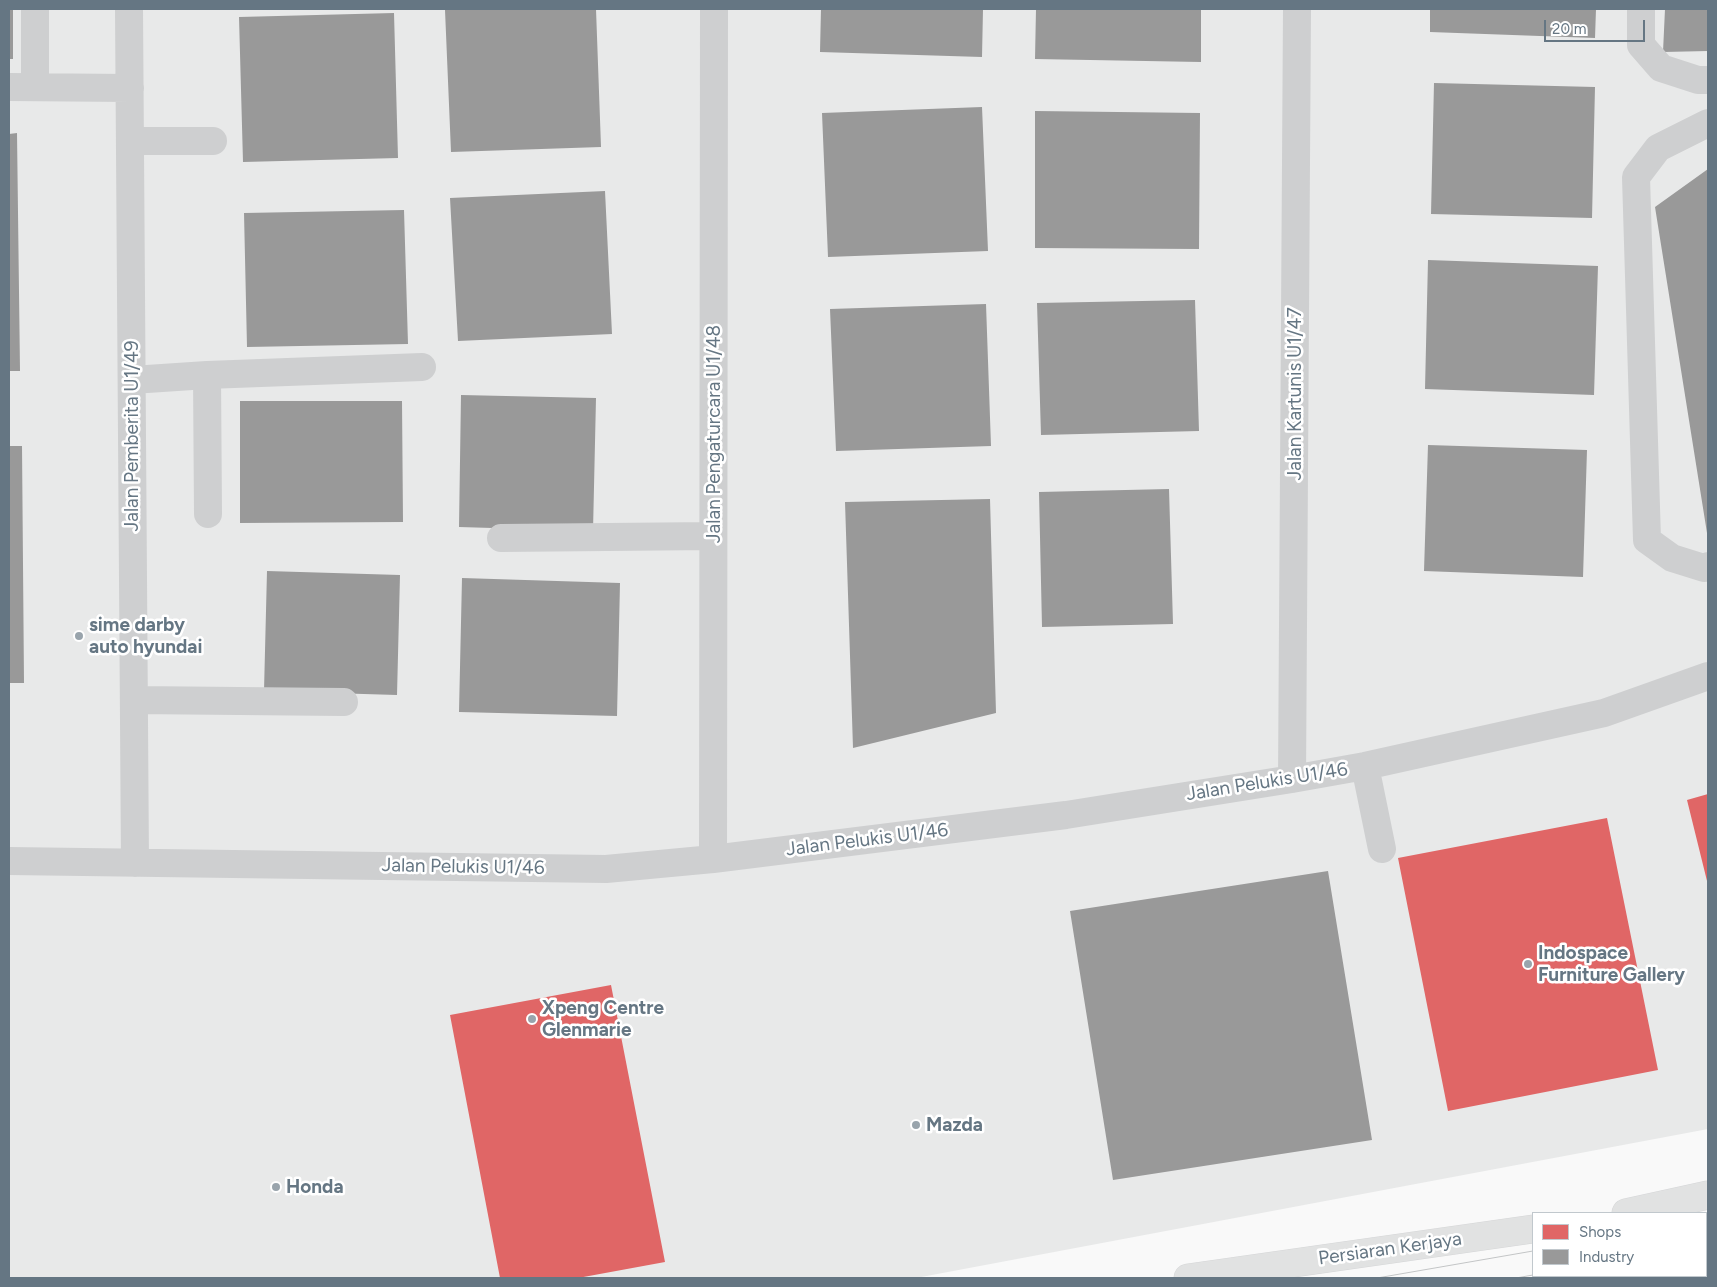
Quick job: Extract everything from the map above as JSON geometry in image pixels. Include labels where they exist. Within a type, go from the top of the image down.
[{"type":"main road","points":[[1631,1212],[1708,1195]]},
{"type":"main road","name":"Persiaran Kerjaya","points":[[1188,1278],[1532,1229]]},
{"type":"street","points":[[35,9],[22,87],[130,88]]},
{"type":"street","name":"Jalan Pemberita U1/49","points":[[129,9],[135,863]]},
{"type":"street","name":"Jalan Pengaturcara U1/48","points":[[713,859],[714,9]]},
{"type":"street","name":"Jalan Kartunis U1/47","points":[[1292,780],[1297,9]]},
{"type":"street","points":[[1641,9],[1641,45],[1661,68],[1698,80],[1708,80]]},
{"type":"street","points":[[1708,123],[1658,148],[1636,177],[1647,540],[1672,558],[1704,568],[1708,566]]},
{"type":"street","points":[[130,140],[214,141]]},
{"type":"street","points":[[132,380],[207,375],[422,367]]},
{"type":"street","points":[[207,375],[208,514]]},
{"type":"street","points":[[502,538],[714,536]]},
{"type":"street","name":"Jalan Pelukis U1/46","points":[[9,861],[606,869],[713,859],[1066,815],[1292,780],[1365,766],[1604,713],[1708,676]]},
{"type":"street","points":[[134,700],[344,702]]},
{"type":"street","points":[[1365,766],[1382,849]]},
{"type":"shaded area","points":[[9,9],[1708,9],[1708,1129],[916,1278],[9,1278]]},
{"type":"building: Shops","points":[[1708,794],[1708,885],[1687,800]]},
{"type":"building: Shops","name":"Indospace Furniture Gallery","points":[[1607,818],[1658,1070],[1448,1111],[1398,858]]},
{"type":"building: Shops","points":[[611,985],[665,1262],[578,1278],[500,1278],[450,1015]]},
{"type":"building: Industry","points":[[9,9],[13,9],[13,59],[9,59]]},
{"type":"building: Industry","points":[[596,9],[601,147],[451,152],[445,10]]},
{"type":"building: Industry","points":[[821,9],[983,9],[982,57],[820,52]]},
{"type":"building: Industry","points":[[1036,9],[1201,9],[1201,62],[1035,59]]},
{"type":"building: Industry","points":[[1430,9],[1596,9],[1595,38],[1430,32]]},
{"type":"building: Industry","points":[[1665,9],[1708,9],[1708,51],[1663,52]]},
{"type":"building: Industry","points":[[394,13],[398,158],[243,162],[239,17]]},
{"type":"building: Industry","points":[[1434,83],[1595,87],[1592,218],[1431,214]]},
{"type":"building: Industry","points":[[982,107],[988,251],[828,257],[822,113]]},
{"type":"building: Industry","points":[[1035,111],[1200,113],[1199,249],[1035,248]]},
{"type":"building: Industry","points":[[17,133],[20,371],[9,371],[9,134]]},
{"type":"building: Industry","points":[[1708,169],[1708,533],[1707,533],[1655,207]]},
{"type":"building: Industry","points":[[605,191],[612,334],[458,341],[450,198]]},
{"type":"building: Industry","points":[[404,210],[408,344],[247,347],[244,213]]},
{"type":"building: Industry","points":[[1428,260],[1598,266],[1594,395],[1425,389]]},
{"type":"building: Industry","points":[[1195,300],[1199,431],[1041,435],[1037,303]]},
{"type":"building: Industry","points":[[986,304],[991,446],[836,451],[830,309]]},
{"type":"building: Industry","points":[[461,395],[596,398],[593,531],[459,527]]},
{"type":"building: Industry","points":[[240,401],[402,401],[403,522],[240,523]]},
{"type":"building: Industry","points":[[1428,445],[1587,450],[1583,577],[1424,571]]},
{"type":"building: Industry","points":[[9,446],[22,446],[24,683],[9,683]]},
{"type":"building: Industry","points":[[1169,489],[1173,624],[1042,627],[1039,492]]},
{"type":"building: Industry","points":[[990,499],[996,713],[853,748],[845,502]]},
{"type":"building: Industry","points":[[267,571],[400,575],[397,695],[264,691]]},
{"type":"building: Industry","points":[[462,578],[620,583],[617,716],[459,712]]},
{"type":"building: Industry","points":[[1328,871],[1372,1140],[1113,1180],[1070,911]]},
{"type":"tram line","points":[[1377,1278],[1532,1251]]},
{"type":"tram line","points":[[1516,1278],[1532,1275]]},
{"type":"place","name":"sime darby auto hyundai","points":[[79,636]]},
{"type":"place","name":"Indospace Furniture Gallery","points":[[1528,964]]},
{"type":"place","name":"Xpeng Centre Glenmarie","points":[[532,1019]]},
{"type":"place","name":"Mazda","points":[[916,1125]]},
{"type":"place","name":"Honda","points":[[276,1187]]}]
